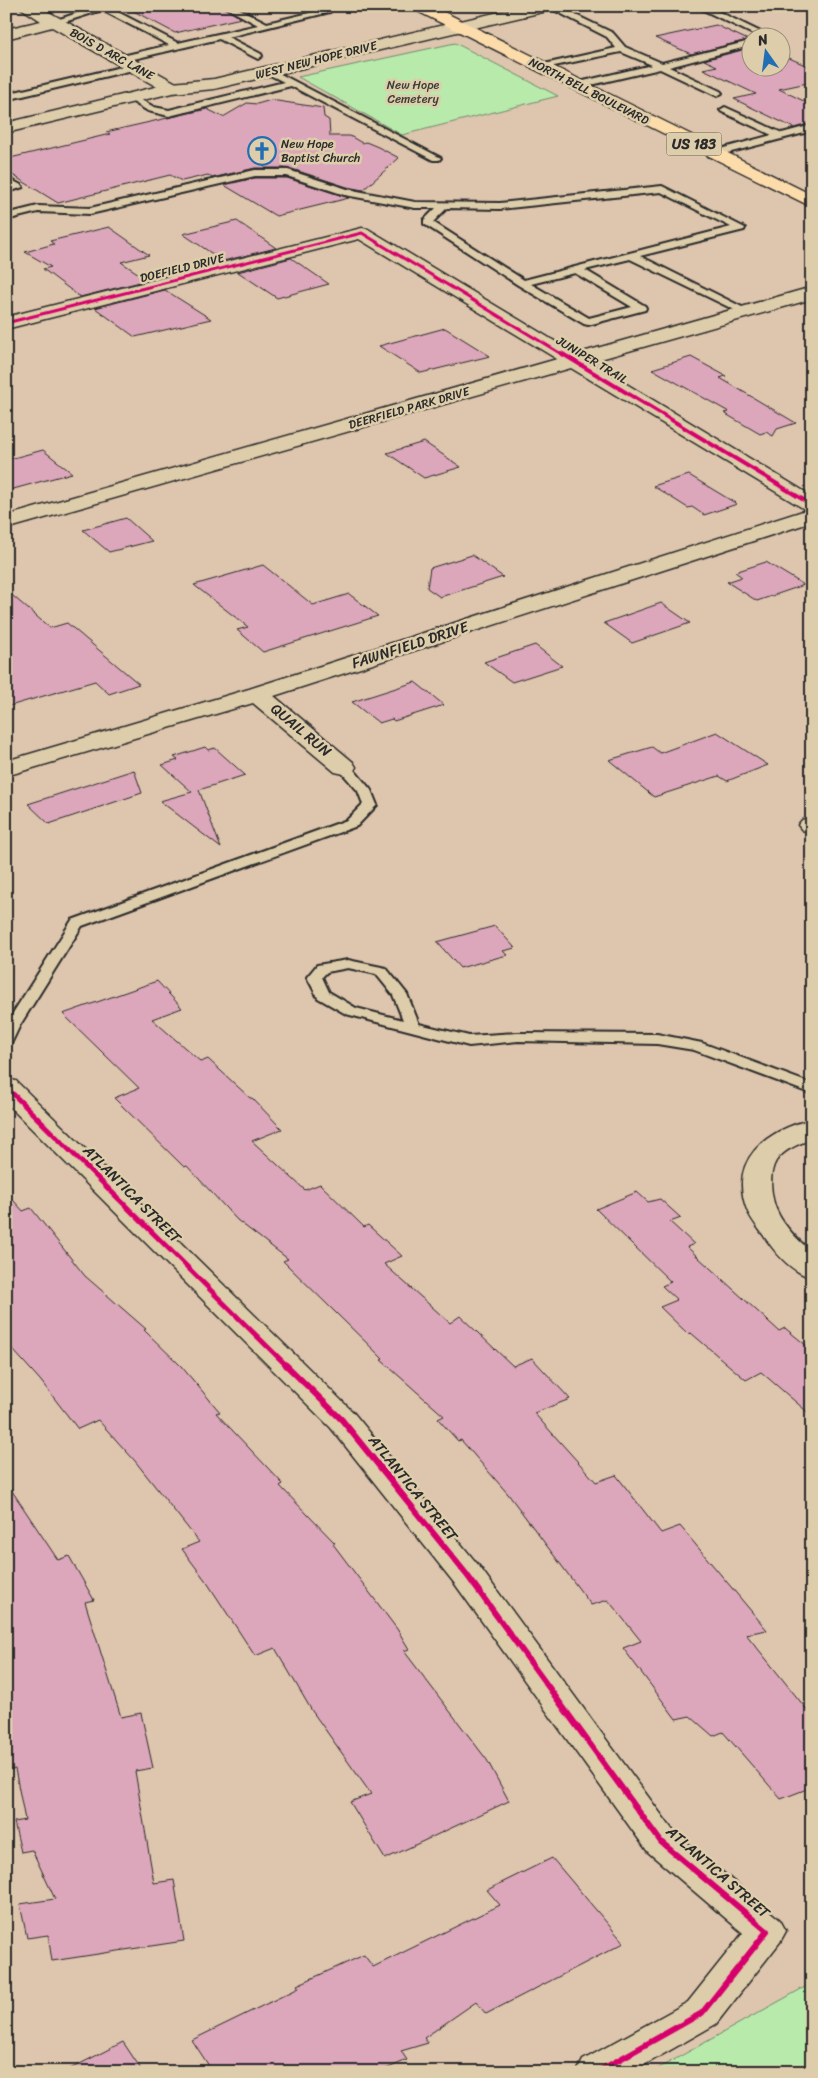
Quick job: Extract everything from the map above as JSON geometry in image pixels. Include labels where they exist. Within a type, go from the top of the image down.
[{"type":"main road","name":"NORTH BELL BOULEVARD","points":[[419,6],[437,15],[457,18],[543,67],[712,154],[812,202]]},
{"type":"street","name":"BOIS D ARC LANE","points":[[26,6],[172,88]]},
{"type":"street","name":"WEST NEW HOPE DRIVE","points":[[6,128],[172,88],[214,84],[269,71],[457,18],[549,6]]},
{"type":"street","points":[[409,21],[437,15]]},
{"type":"street","points":[[6,34],[55,22]]},
{"type":"street","name":"WEST NEW HOPE DRIVE","points":[[172,88],[188,75],[278,52]]},
{"type":"street","name":"DOEFIELD DRIVE","points":[[6,323],[362,233]]},
{"type":"street","name":"JUNIPER TRAIL","points":[[362,233],[812,505]]},
{"type":"street","name":"DEERFIELD PARK DRIVE","points":[[6,523],[812,293]]},
{"type":"street","name":"FAWNFIELD DRIVE","points":[[6,769],[257,694],[812,515]]},
{"type":"street","name":"QUAIL RUN","points":[[257,694],[344,767]]},
{"type":"street","name":"ATLANTICA STREET","points":[[6,1087],[342,1420],[467,1575],[661,1842],[767,1931],[702,2013],[597,2072]]},
{"type":"street","points":[[812,1128],[778,1143],[762,1159],[756,1178],[762,1211],[786,1247],[812,1268]]},
{"type":"lane","points":[[227,6],[266,26]]},
{"type":"lane","points":[[6,97],[128,63],[177,46],[326,12],[314,6]]},
{"type":"lane","points":[[549,6],[610,35],[622,49],[717,93]]},
{"type":"lane","points":[[699,6],[747,28]]},
{"type":"lane","points":[[55,22],[106,7],[177,46]]},
{"type":"lane","points":[[220,37],[258,56]]},
{"type":"lane","points":[[578,85],[740,46]]},
{"type":"lane","points":[[543,67],[622,49]]},
{"type":"lane","points":[[269,71],[436,158]]},
{"type":"lane","points":[[131,98],[151,110],[169,113],[293,83]]},
{"type":"lane","points":[[725,110],[781,136]]},
{"type":"lane","points":[[712,154],[812,128]]},
{"type":"lane","points":[[6,217],[38,210],[90,211],[255,173],[288,173],[345,192],[415,205],[500,206],[662,189],[740,228],[522,283]]},
{"type":"lane","points":[[6,180],[18,187],[6,190]]},
{"type":"lane","points":[[446,204],[427,222],[522,283],[588,322],[641,308],[577,270]]},
{"type":"lane","points":[[632,256],[747,312]]},
{"type":"lane","points":[[6,1041],[77,924],[352,823],[370,805],[364,790],[344,767]]},
{"type":"lane","points":[[413,1027],[400,994],[381,971],[348,964],[322,968],[314,977],[324,995],[351,1011],[413,1027],[469,1040],[518,1037],[657,1039],[697,1046],[812,1089]]},
{"type":"green space","name":"New Hope Cemetery","points":[[455,43],[558,96],[402,135],[298,77]]},
{"type":"green space","points":[[812,1983],[812,2072],[652,2072]]},
{"type":"building","points":[[124,6],[221,6],[241,18],[175,33]]},
{"type":"building","points":[[716,25],[740,36],[740,42],[691,54],[655,38]]},
{"type":"building","points":[[740,51],[740,78],[790,78],[790,58],[812,68],[812,82],[779,89],[812,105],[812,123],[794,128],[734,99],[756,94],[703,69],[717,66],[704,60]]},
{"type":"building","name":"New Hope Baptist Church","points":[[271,100],[323,108],[324,117],[329,120],[330,136],[350,136],[399,158],[363,190],[347,187],[289,168],[255,168],[212,178],[208,175],[182,181],[170,175],[58,203],[6,171],[6,159],[110,134],[106,132],[207,109],[223,117],[247,103],[257,104]]},
{"type":"building","points":[[255,178],[287,178],[349,198],[276,216],[224,185]]},
{"type":"building","points":[[237,221],[276,248],[223,261],[183,234]]},
{"type":"building","points":[[109,227],[149,255],[121,262],[148,280],[80,297],[43,269],[51,267],[25,252],[54,244],[50,241]]},
{"type":"building","points":[[291,258],[329,284],[277,298],[238,272]]},
{"type":"building","points":[[165,290],[211,319],[135,337],[95,308]]},
{"type":"building","points":[[445,328],[490,356],[421,373],[379,346]]},
{"type":"building","points":[[691,357],[726,376],[720,378],[796,423],[777,429],[773,436],[766,432],[760,434],[724,413],[729,412],[652,369]]},
{"type":"building","points":[[424,442],[461,467],[424,478],[387,453]]},
{"type":"building","points":[[43,450],[72,473],[6,491],[6,460]]},
{"type":"building","points":[[689,475],[737,504],[704,515],[692,507],[688,508],[653,486]]},
{"type":"building","points":[[126,518],[152,541],[109,552],[83,530]]},
{"type":"building","points":[[472,555],[503,577],[440,597],[427,588],[430,568]]},
{"type":"building","points":[[766,562],[804,585],[757,601],[727,582],[742,577],[735,572]]},
{"type":"building","points":[[263,565],[313,605],[349,594],[378,616],[263,652],[237,630],[248,627],[194,585]]},
{"type":"building","points":[[6,590],[50,628],[67,623],[139,684],[109,694],[95,681],[6,707]]},
{"type":"building","points":[[661,603],[690,623],[632,643],[604,623]]},
{"type":"building","points":[[535,645],[562,666],[512,682],[484,662]]},
{"type":"building","points":[[415,682],[444,705],[394,721],[392,719],[379,723],[352,702]]},
{"type":"building","points":[[717,732],[768,765],[727,781],[719,776],[654,797],[609,760],[652,747],[660,753]]},
{"type":"building","points":[[205,747],[208,750],[215,748],[245,775],[199,790],[221,848],[160,801],[192,792],[162,765],[178,760],[174,757]]},
{"type":"building","points":[[134,770],[142,793],[49,824],[28,804]]},
{"type":"building","points":[[495,926],[515,948],[503,951],[507,955],[460,968],[437,942]]},
{"type":"building","points":[[157,981],[182,1008],[152,1019],[201,1062],[208,1059],[252,1098],[282,1129],[252,1141],[305,1190],[320,1184],[364,1227],[368,1225],[402,1256],[384,1264],[450,1323],[460,1316],[513,1366],[532,1358],[570,1399],[534,1413],[596,1482],[616,1475],[661,1533],[680,1526],[767,1630],[746,1634],[812,1716],[812,1787],[781,1799],[723,1732],[713,1736],[690,1716],[676,1719],[623,1648],[641,1641],[608,1600],[591,1605],[508,1494],[461,1440],[458,1441],[438,1419],[444,1416],[381,1360],[383,1359],[283,1261],[288,1259],[237,1220],[187,1166],[184,1167],[114,1098],[139,1088],[63,1014]]},
{"type":"building","points":[[6,1192],[23,1211],[31,1208],[85,1276],[146,1329],[144,1330],[181,1366],[220,1412],[216,1413],[283,1484],[280,1486],[335,1543],[333,1544],[397,1629],[409,1649],[404,1651],[487,1760],[509,1801],[385,1859],[350,1802],[371,1794],[312,1711],[275,1648],[255,1656],[208,1584],[182,1549],[199,1542],[135,1461],[98,1420],[78,1429],[40,1380],[6,1342]]},
{"type":"building","points":[[637,1192],[648,1202],[660,1199],[681,1218],[670,1222],[694,1244],[687,1247],[779,1331],[785,1328],[812,1350],[812,1416],[761,1372],[746,1380],[691,1333],[688,1334],[660,1307],[677,1300],[662,1286],[671,1282],[596,1209]]},
{"type":"building","points":[[6,1482],[58,1560],[69,1556],[94,1600],[85,1602],[121,1717],[141,1713],[153,1768],[135,1771],[154,1883],[174,1880],[184,1941],[52,1961],[48,1935],[27,1938],[20,1904],[55,1899],[32,1850],[21,1852],[14,1822],[25,1820],[15,1769],[6,1770]]},
{"type":"building","points":[[552,1858],[624,1943],[486,2014],[476,2002],[424,2038],[428,2043],[401,2051],[407,2060],[379,2072],[213,2072],[192,2040],[299,1988],[297,1985],[364,1955],[373,1967],[500,1905],[487,1890]]},
{"type":"building","points":[[123,2042],[143,2072],[64,2072]]},
{"type":"cycle path","points":[[6,323],[362,233],[812,505]]},
{"type":"cycle path","points":[[6,1087],[342,1420],[467,1575],[661,1842],[767,1931],[702,2013],[597,2072]]},
{"type":"place","name":"New Hope Baptist Church","points":[[262,151]]}]
